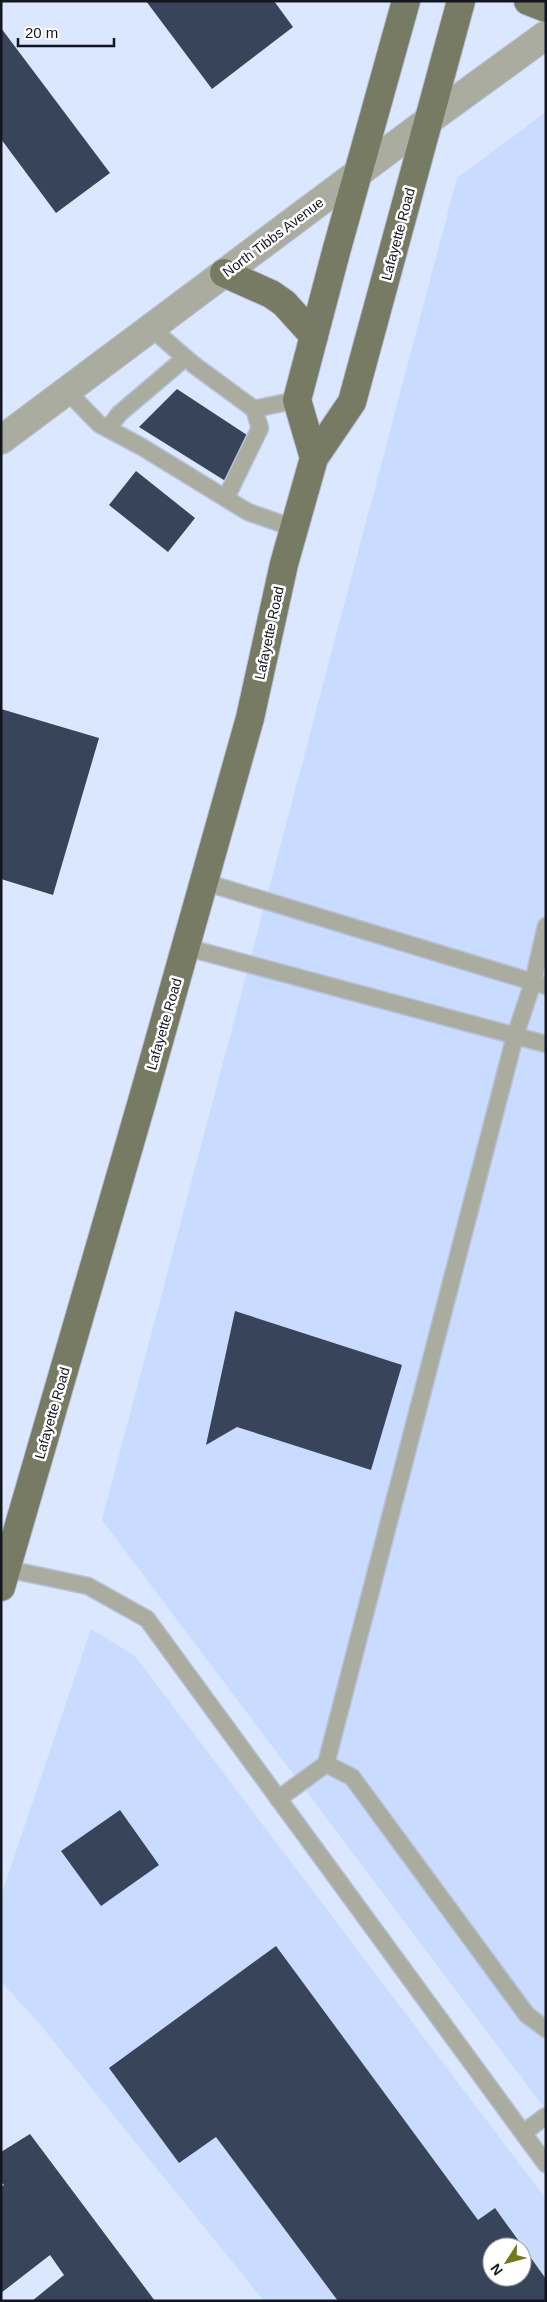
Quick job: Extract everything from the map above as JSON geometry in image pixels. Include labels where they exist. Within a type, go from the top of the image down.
[{"type":"main road","points":[[314,458],[297,400],[406,1]]},
{"type":"main road","name":"Lafayette Road","points":[[4,1578],[250,718],[284,564],[314,458],[352,402],[461,1]]},
{"type":"main road","points":[[528,1],[546,8]]},
{"type":"main road","points":[[224,273],[271,294],[284,303],[314,336]]},
{"type":"street","name":"North Tibbs Avenue","points":[[1,440],[429,120],[546,35]]},
{"type":"lane","points":[[151,328],[185,358],[254,410],[260,428],[226,498]]},
{"type":"lane","points":[[108,428],[119,414],[185,358]]},
{"type":"lane","points":[[66,391],[99,424],[142,446],[248,512],[294,528]]},
{"type":"lane","points":[[254,410],[297,400]]},
{"type":"lane","points":[[204,882],[539,984]]},
{"type":"lane","points":[[278,1799],[326,1764],[515,1036],[539,984],[546,926]]},
{"type":"lane","points":[[185,947],[546,1044]]},
{"type":"lane","points":[[4,1578],[88,1586],[147,1619],[546,2164]]},
{"type":"lane","points":[[326,1764],[352,1777],[527,2014],[546,2029]]},
{"type":"lane","points":[[523,2133],[546,2116]]},
{"type":"shaded area","points":[[546,112],[546,2110],[102,1520],[457,178]]},
{"type":"shaded area","points":[[91,1629],[135,1656],[546,2199],[546,2301],[264,2301],[38,2022],[1,1982],[1,1896]]},
{"type":"building","points":[[146,1],[274,1],[293,27],[212,89]]},
{"type":"building","points":[[1,28],[110,173],[56,213],[1,139]]},
{"type":"building","points":[[177,389],[247,435],[227,482],[139,427]]},
{"type":"building","points":[[136,471],[195,518],[168,552],[109,505]]},
{"type":"building","points":[[1,709],[99,738],[53,895],[1,879]]},
{"type":"building","points":[[235,1311],[402,1365],[371,1470],[237,1427],[206,1445]]},
{"type":"building","points":[[120,1810],[159,1865],[101,1906],[61,1851]]},
{"type":"building","points":[[276,1946],[478,2220],[495,2208],[516,2237],[482,2237],[482,2287],[532,2287],[532,2260],[546,2279],[546,2301],[338,2301],[216,2137],[179,2163],[109,2068]]},
{"type":"building","points":[[30,2134],[155,2301],[32,2301],[64,2275],[50,2255],[1,2293],[1,2187],[4,2185],[1,2182],[1,2152]]}]
